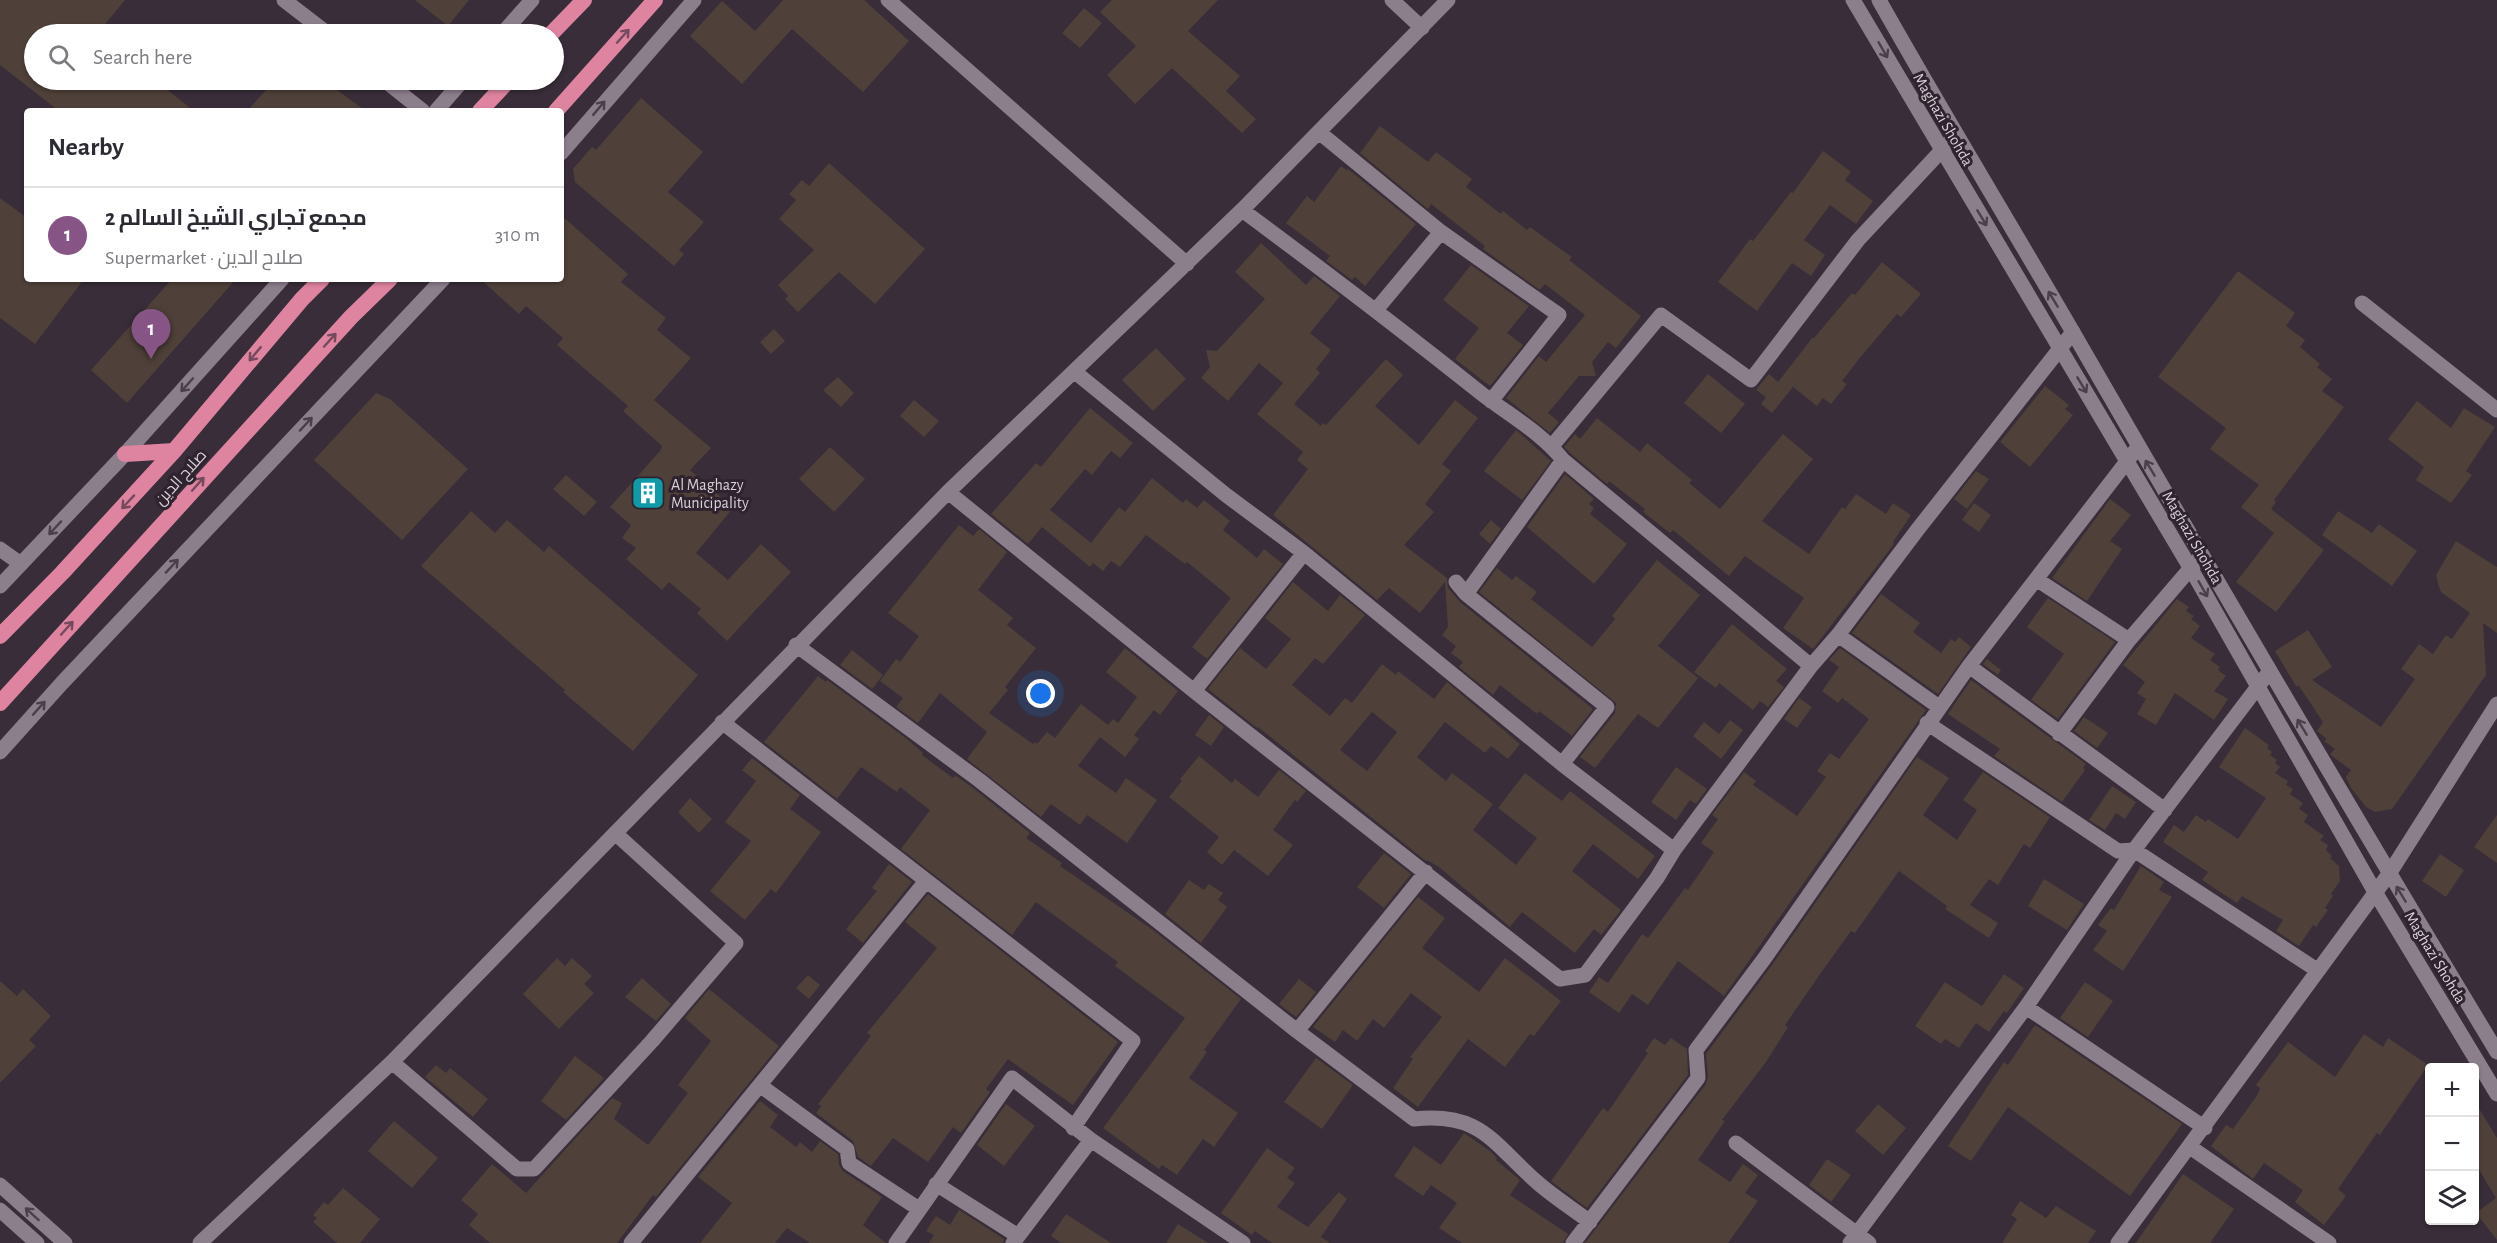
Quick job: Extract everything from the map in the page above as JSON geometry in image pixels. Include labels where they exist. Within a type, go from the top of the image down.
[{"type":"highway","points":[[561,24],[584,0]]},
{"type":"highway","points":[[559,108],[655,0]]},
{"type":"highway","points":[[483,108],[500,90]]},
{"type":"highway","name":"صلاح الدين","points":[[0,636],[62,573],[174,451],[302,299],[319,282]]},
{"type":"highway","name":"صلاح الدين","points":[[0,703],[335,335],[387,282]]},
{"type":"highway","points":[[125,454],[174,451]]},
{"type":"street","points":[[284,0],[315,24]]},
{"type":"street","points":[[511,24],[532,0]]},
{"type":"street","points":[[564,150],[694,0]]},
{"type":"street","points":[[888,0],[1187,264]]},
{"type":"street","points":[[1392,0],[1422,28]]},
{"type":"street","points":[[200,1243],[392,1062],[796,645],[948,492],[1076,372],[1242,210],[1448,0]]},
{"type":"street","name":"Maghazi Shohda","points":[[1853,0],[2127,460],[2375,892],[2497,1094]]},
{"type":"street","name":"Maghazi Shohda","points":[[1879,0],[2269,672],[2497,1052]]},
{"type":"street","points":[[397,90],[419,108]]},
{"type":"street","points":[[439,108],[454,90]]},
{"type":"street","points":[[1320,133],[1441,232],[1558,315],[1491,401]]},
{"type":"street","points":[[1552,446],[1661,315],[1751,380],[1858,240],[1956,135]]},
{"type":"street","points":[[1242,210],[1552,446],[1563,460],[1812,666]]},
{"type":"street","points":[[1376,310],[1441,232]]},
{"type":"street","points":[[0,586],[125,454],[279,282]]},
{"type":"street","points":[[0,752],[78,665],[440,282]]},
{"type":"street","points":[[2362,303],[2497,410]]},
{"type":"street","points":[[948,492],[1194,691],[1560,979],[1586,975],[1657,879],[1674,850],[1812,666],[2073,332]]},
{"type":"street","points":[[1076,372],[1226,495],[1304,553],[1562,764],[1674,850]]},
{"type":"street","points":[[1573,1243],[1698,1078],[1696,1050],[1764,959],[1927,723],[2138,447]]},
{"type":"street","points":[[1562,764],[1608,707],[1461,588],[1563,460]]},
{"type":"street","points":[[0,549],[21,564]]},
{"type":"street","points":[[1194,691],[1304,553]]},
{"type":"street","points":[[2059,734],[2129,640],[2202,555]]},
{"type":"street","points":[[2036,579],[2129,640]]},
{"type":"street","points":[[1838,635],[1939,707]]},
{"type":"street","points":[[796,645],[979,780],[1297,1031],[1414,1119],[1439,1116],[1463,1122],[1485,1132],[1539,1184],[1590,1222]]},
{"type":"street","points":[[1969,666],[2165,810]]},
{"type":"street","points":[[1736,1143],[1858,1240],[2026,1007],[2134,850],[2269,672]]},
{"type":"street","points":[[2118,1243],[2205,1128],[2317,970],[2389,874],[2497,704]]},
{"type":"street","points":[[722,722],[1133,1041],[1073,1128]]},
{"type":"street","points":[[1927,723],[2118,851],[2134,850],[2317,970]]},
{"type":"street","points":[[392,1062],[517,1169],[534,1169],[652,1041],[736,943],[615,832]]},
{"type":"street","points":[[1297,1031],[1426,872]]},
{"type":"street","points":[[631,1243],[926,881]]},
{"type":"street","points":[[2026,1007],[2205,1128]]},
{"type":"street","points":[[896,1243],[1012,1078],[1073,1128],[1240,1242]]},
{"type":"street","points":[[761,1086],[847,1149],[849,1163],[919,1209]]},
{"type":"street","points":[[936,1184],[1015,1239],[1091,1140]]},
{"type":"street","points":[[2190,1147],[2329,1243]]},
{"type":"street","points":[[0,1185],[65,1243]]},
{"type":"street","points":[[0,1210],[37,1243]]},
{"type":"building","points":[[0,0],[125,0],[105,24],[24,24],[24,84],[0,65]]},
{"type":"building","points":[[415,0],[469,0],[450,24],[445,24]]},
{"type":"building","points":[[783,0],[864,0],[909,41],[863,92],[792,29],[742,84],[690,36],[722,1],[755,31]]},
{"type":"building","points":[[1112,0],[1218,0],[1188,31],[1240,76],[1226,91],[1256,119],[1242,133],[1172,68],[1135,104],[1107,75],[1136,46],[1100,12]]},
{"type":"building","points":[[1084,8],[1102,23],[1080,48],[1062,33]]},
{"type":"building","points":[[32,90],[168,90],[190,108],[55,108]]},
{"type":"building","points":[[266,90],[337,90],[362,108],[250,108]]},
{"type":"building","points":[[641,98],[703,152],[668,192],[704,222],[679,250],[684,254],[674,266],[575,182],[573,169],[592,147],[596,150]]},
{"type":"building","points":[[1380,126],[1428,162],[1436,152],[1472,179],[1466,187],[1501,214],[1503,211],[1527,230],[1530,227],[1572,257],[1569,260],[1641,316],[1616,348],[1608,342],[1592,362],[1596,376],[1579,376],[1548,413],[1559,422],[1550,433],[1506,398],[1539,356],[1546,362],[1585,315],[1545,284],[1540,290],[1483,249],[1485,246],[1431,204],[1428,209],[1360,153]]},
{"type":"building","points":[[1823,151],[1851,172],[1845,180],[1873,201],[1856,224],[1830,205],[1804,240],[1825,255],[1811,276],[1792,263],[1757,311],[1718,282],[1750,239],[1753,241],[1791,192],[1793,193]]},
{"type":"building","points":[[829,163],[925,249],[875,304],[839,272],[798,312],[785,299],[788,296],[778,285],[814,250],[779,219],[796,200],[789,194],[802,180],[809,186]]},
{"type":"building","points":[[1341,166],[1348,169],[1416,224],[1365,286],[1355,277],[1352,280],[1326,261],[1330,256],[1286,223],[1307,196],[1314,202]]},
{"type":"building","points":[[0,198],[24,216],[24,282],[82,282],[35,344],[0,318]]},
{"type":"building","points":[[564,218],[628,274],[621,282],[666,318],[657,330],[691,358],[654,400],[711,448],[690,470],[733,508],[696,553],[728,580],[761,544],[791,572],[727,641],[697,613],[701,609],[669,582],[662,590],[626,559],[636,548],[622,538],[631,525],[610,507],[662,446],[623,411],[628,406],[557,345],[563,338],[526,306],[519,314],[483,282],[564,282]]},
{"type":"building","points":[[1261,243],[1306,285],[1314,276],[1340,296],[1310,333],[1331,350],[1316,369],[1320,373],[1294,404],[1321,426],[1323,423],[1326,425],[1386,359],[1403,375],[1375,406],[1419,445],[1455,400],[1478,418],[1442,464],[1451,471],[1425,504],[1434,512],[1404,545],[1447,578],[1448,588],[1460,602],[1593,709],[1572,736],[1539,711],[1537,714],[1500,685],[1493,695],[1459,667],[1463,662],[1451,653],[1456,646],[1442,635],[1448,627],[1445,582],[1420,613],[1389,588],[1377,600],[1273,515],[1308,469],[1297,460],[1303,452],[1257,414],[1283,383],[1259,363],[1228,401],[1201,378],[1210,367],[1206,350],[1217,351],[1265,299],[1235,272]]},
{"type":"building","points":[[1882,262],[1921,294],[1901,317],[1897,314],[1859,359],[1842,381],[1847,384],[1831,404],[1823,398],[1817,406],[1793,387],[1772,413],[1761,404],[1766,397],[1756,390],[1769,374],[1778,382],[1813,337],[1852,293],[1855,295]]},
{"type":"building","points":[[1471,265],[1529,306],[1507,333],[1523,345],[1490,386],[1455,359],[1479,328],[1443,300]]},
{"type":"building","points":[[2238,271],[2295,313],[2286,326],[2305,340],[2300,347],[2320,364],[2317,367],[2332,379],[2322,391],[2344,407],[2274,500],[2276,502],[2271,509],[2324,550],[2276,612],[2236,582],[2274,533],[2241,507],[2259,485],[2210,449],[2226,428],[2158,377]]},
{"type":"building","points":[[169,282],[233,282],[127,403],[91,370]]},
{"type":"building","points":[[774,329],[785,341],[771,354],[760,342]]},
{"type":"building","points":[[1156,348],[1186,379],[1153,411],[1122,380]]},
{"type":"building","points":[[1708,374],[1745,404],[1721,433],[1684,403]]},
{"type":"building","points":[[838,377],[854,393],[841,407],[823,390]]},
{"type":"building","points":[[2045,386],[2069,405],[2065,409],[2073,415],[2030,467],[2000,442]]},
{"type":"building","points":[[376,393],[390,399],[468,469],[402,540],[314,460]]},
{"type":"building","points":[[914,400],[939,421],[924,437],[900,416]]},
{"type":"building","points":[[2417,401],[2451,428],[2464,408],[2495,427],[2466,471],[2472,475],[2451,503],[2416,480],[2424,467],[2388,439]]},
{"type":"building","points":[[1090,408],[1133,443],[1120,458],[1111,451],[1092,475],[1085,469],[1050,510],[1091,543],[1119,507],[1125,512],[1152,478],[1183,503],[1186,499],[1197,508],[1204,500],[1230,521],[1223,530],[1257,558],[1264,549],[1283,564],[1207,659],[1192,647],[1231,598],[1187,562],[1185,564],[1146,535],[1120,567],[1111,561],[1103,571],[1093,563],[1090,567],[1042,527],[1028,544],[991,514],[1036,463],[1041,467]]},
{"type":"building","points":[[1597,418],[1640,452],[1647,443],[1692,480],[1689,483],[1720,509],[1783,434],[1813,459],[1762,521],[1809,554],[1842,507],[1845,509],[1856,494],[1886,514],[1893,503],[1911,515],[1893,542],[1894,544],[1813,649],[1783,628],[1804,598],[1745,556],[1729,576],[1673,530],[1670,533],[1643,512],[1645,509],[1609,481],[1607,484],[1564,447],[1575,434],[1580,439]]},
{"type":"building","points":[[1516,430],[1551,461],[1522,500],[1484,471]]},
{"type":"building","points":[[830,447],[865,479],[834,512],[799,479]]},
{"type":"building","points":[[1976,471],[1989,479],[1967,509],[1954,499]]},
{"type":"building","points":[[1565,474],[1594,499],[1589,504],[1594,508],[1590,514],[1627,544],[1594,584],[1527,527]]},
{"type":"building","points":[[566,475],[597,502],[584,516],[553,489]]},
{"type":"building","points":[[2110,499],[2131,515],[2110,541],[2122,549],[2087,601],[2052,578]]},
{"type":"building","points":[[1974,503],[1991,515],[1979,532],[1962,520]]},
{"type":"building","points":[[471,511],[495,533],[507,520],[544,552],[549,546],[698,675],[633,751],[421,566]]},
{"type":"building","points":[[2338,511],[2372,533],[2379,524],[2417,551],[2392,586],[2322,535]]},
{"type":"building","points":[[1491,520],[1501,529],[1490,544],[1479,534]]},
{"type":"building","points":[[959,525],[973,536],[979,529],[1007,552],[978,590],[1013,618],[1007,625],[1036,648],[1005,687],[1008,690],[989,713],[1033,744],[1035,742],[1037,744],[1047,732],[1055,738],[1081,704],[1108,725],[1113,719],[1118,723],[1137,697],[1106,672],[1125,648],[1178,691],[1160,715],[1154,710],[1134,735],[1139,739],[1125,757],[1100,737],[1078,766],[1116,793],[1126,778],[1157,800],[1127,843],[1087,815],[1080,825],[1051,804],[1041,817],[967,759],[987,732],[940,693],[918,723],[896,707],[903,698],[880,681],[896,659],[900,662],[919,636],[888,613]]},
{"type":"building","points":[[2456,541],[2497,567],[2497,633],[2483,623],[2486,675],[2392,809],[2375,812],[2366,807],[2351,788],[2346,777],[2351,770],[2330,754],[2335,749],[2324,741],[2327,739],[2317,731],[2323,722],[2299,686],[2296,686],[2275,651],[2308,630],[2332,667],[2312,680],[2381,727],[2415,679],[2401,669],[2419,644],[2433,654],[2446,635],[2452,639],[2470,613],[2441,592],[2436,575]]},
{"type":"building","points":[[1657,560],[1700,595],[1658,646],[1698,678],[1658,728],[1638,714],[1595,768],[1580,757],[1615,713],[1616,703],[1479,592],[1497,568],[1512,580],[1516,576],[1537,592],[1531,599],[1592,647],[1615,619],[1612,616]]},
{"type":"building","points":[[1293,582],[1328,611],[1340,595],[1365,615],[1323,664],[1315,658],[1292,685],[1330,716],[1345,698],[1352,703],[1382,664],[1396,675],[1398,671],[1434,699],[1447,682],[1520,744],[1508,759],[1491,746],[1485,753],[1445,722],[1417,757],[1446,781],[1452,773],[1493,804],[1473,830],[1516,865],[1537,838],[1498,808],[1525,773],[1562,801],[1570,791],[1655,856],[1638,879],[1593,844],[1572,871],[1621,910],[1601,935],[1594,929],[1575,953],[1522,912],[1510,927],[1439,867],[1426,861],[1208,689],[1240,648],[1266,669],[1291,639],[1265,618]],"holes":[[[1372,712],[1397,732],[1367,771],[1340,750]]]},
{"type":"building","points":[[1881,594],[1920,623],[1913,632],[1941,653],[1951,639],[1955,642],[1959,637],[1971,647],[1938,694],[1852,633]]},
{"type":"building","points":[[2048,598],[2115,642],[2058,719],[2031,700],[2064,654],[2027,627]]},
{"type":"building","points":[[2177,599],[2189,607],[2186,611],[2194,616],[2191,619],[2200,626],[2191,638],[2215,654],[2210,660],[2220,667],[2218,670],[2226,676],[2214,691],[2228,699],[2214,720],[2175,693],[2156,725],[2137,714],[2146,699],[2137,693],[2145,682],[2123,665]]},
{"type":"building","points":[[1732,624],[1787,669],[1776,681],[1784,687],[1768,707],[1760,701],[1753,710],[1719,683],[1716,688],[1694,672]]},
{"type":"building","points":[[1840,648],[1926,710],[1724,996],[1678,961],[1648,1005],[1632,994],[1619,1013],[1589,992],[1599,977],[1608,983],[1642,934],[1648,938],[1685,888],[1688,890],[1714,852],[1701,843],[1718,819],[1712,815],[1744,772],[1756,781],[1753,785],[1797,816],[1826,777],[1817,771],[1830,753],[1839,759],[1869,719],[1842,698],[1838,703],[1822,691],[1839,667],[1829,660]]},
{"type":"building","points":[[852,650],[883,675],[872,689],[840,665]]},
{"type":"building","points":[[1987,659],[2001,670],[1998,675],[1983,664]]},
{"type":"building","points":[[818,676],[826,682],[827,680],[907,739],[923,753],[922,755],[953,778],[955,775],[973,788],[1030,833],[1026,838],[1062,863],[1060,866],[1153,930],[1241,999],[1204,1050],[1207,1052],[1189,1078],[1238,1113],[1214,1147],[1203,1139],[1177,1175],[1162,1165],[1159,1169],[1103,1128],[1185,1018],[1115,966],[1118,962],[1036,902],[1012,935],[901,849],[930,810],[900,787],[897,792],[861,767],[837,799],[764,742]]},
{"type":"building","points":[[1971,680],[2086,764],[2083,768],[2085,770],[2062,802],[1994,756],[2000,749],[1948,714]]},
{"type":"building","points":[[1799,698],[1812,707],[1797,728],[1784,719]]},
{"type":"building","points":[[1209,715],[1224,727],[1211,746],[1195,735]]},
{"type":"building","points":[[2084,717],[2108,733],[2097,748],[2074,731]]},
{"type":"building","points":[[1730,720],[1743,730],[1721,759],[1693,736],[1704,722],[1719,734]]},
{"type":"building","points":[[2245,728],[2269,745],[2267,748],[2272,752],[2270,755],[2277,760],[2275,763],[2280,767],[2275,773],[2288,781],[2286,785],[2293,789],[2290,794],[2303,803],[2299,809],[2308,815],[2304,822],[2324,836],[2320,840],[2328,845],[2326,850],[2332,856],[2330,858],[2339,866],[2340,881],[2325,908],[2328,910],[2316,927],[2313,925],[2299,946],[2276,931],[2283,920],[2242,896],[2237,903],[2202,880],[2208,872],[2163,842],[2174,825],[2184,832],[2196,815],[2206,822],[2208,819],[2238,839],[2266,798],[2219,767]]},
{"type":"building","points":[[1199,756],[1232,783],[1235,779],[1258,797],[1279,770],[1306,791],[1297,802],[1295,800],[1273,830],[1293,845],[1268,876],[1234,850],[1222,865],[1207,852],[1219,837],[1169,797]]},
{"type":"building","points":[[1917,757],[1949,778],[1923,815],[1957,840],[1977,810],[1963,800],[1983,772],[2050,817],[2030,848],[2024,844],[1998,885],[1989,879],[1970,905],[1998,923],[1989,938],[1945,909],[1947,906],[1899,871],[1855,933],[1851,931],[1825,967],[1785,1025],[1788,1027],[1766,1062],[1722,1120],[1725,1121],[1698,1160],[1730,1182],[1743,1164],[1758,1175],[1745,1193],[1758,1201],[1728,1243],[1585,1243],[1706,1084],[1708,1077],[1706,1054],[1772,965]]},
{"type":"building","points":[[752,758],[800,795],[790,809],[821,832],[776,893],[771,889],[745,920],[710,891],[751,841],[725,822],[756,781],[742,770]]},
{"type":"building","points":[[1676,767],[1707,789],[1696,804],[1690,800],[1676,820],[1651,802]]},
{"type":"building","points":[[2112,786],[2136,802],[2125,819],[2116,813],[2105,830],[2089,820]]},
{"type":"building","points":[[690,798],[712,819],[699,833],[678,812]]},
{"type":"building","points":[[2497,815],[2497,863],[2474,847]]},
{"type":"building","points":[[1384,853],[1411,874],[1384,908],[1357,887]]},
{"type":"building","points":[[2440,854],[2464,870],[2446,897],[2422,881]]},
{"type":"building","points":[[889,864],[912,882],[863,943],[846,929],[877,891],[872,888]]},
{"type":"building","points":[[2141,866],[2164,882],[2159,890],[2172,897],[2123,971],[2093,950],[2107,931],[2098,925],[2111,908],[2114,910]]},
{"type":"building","points":[[2044,879],[2084,904],[2067,930],[2028,906]]},
{"type":"building","points":[[1189,880],[1204,890],[1209,884],[1223,893],[1218,900],[1227,907],[1201,943],[1165,914]]},
{"type":"building","points":[[928,894],[1118,1042],[1073,1105],[1008,1059],[986,1089],[990,1092],[961,1133],[953,1127],[928,1162],[893,1138],[871,1166],[858,1157],[853,1141],[816,1113],[821,1106],[818,1104],[871,1036],[867,1033],[937,948],[905,922]]},
{"type":"building","points":[[1418,897],[1445,918],[1422,948],[1479,992],[1505,958],[1561,1001],[1534,1036],[1530,1034],[1505,1067],[1468,1039],[1418,1107],[1393,1088],[1413,1059],[1410,1057],[1442,1017],[1411,993],[1384,1028],[1373,1019],[1357,1041],[1343,1030],[1335,1042],[1313,1027]]},
{"type":"building","points":[[557,958],[565,966],[572,958],[592,976],[584,984],[594,993],[559,1029],[523,994]]},
{"type":"building","points":[[2004,974],[2024,988],[2007,1013],[2004,1011],[1989,1032],[1976,1023],[1959,1048],[1945,1039],[1941,1044],[1915,1026],[1945,982],[1982,1006]]},
{"type":"building","points":[[808,975],[820,985],[809,999],[796,988]]},
{"type":"building","points":[[642,978],[671,1004],[656,1021],[625,997]]},
{"type":"building","points":[[1299,979],[1316,992],[1296,1017],[1279,1004]]},
{"type":"building","points":[[0,981],[17,996],[23,989],[51,1016],[29,1040],[36,1046],[0,1083]]},
{"type":"building","points":[[2085,982],[2113,1001],[2088,1037],[2060,1018]]},
{"type":"building","points":[[709,989],[779,1046],[656,1197],[653,1195],[617,1243],[490,1243],[469,1225],[478,1214],[461,1200],[492,1164],[526,1193],[612,1098],[622,1103],[614,1119],[648,1145],[688,1093],[678,1085],[711,1041],[685,1018]]},
{"type":"building","points":[[2035,1025],[2182,1124],[2130,1196],[2008,1107],[1971,1161],[1948,1146],[2004,1062],[2008,1065]]},
{"type":"building","points":[[2364,1034],[2383,1047],[2388,1038],[2425,1063],[2425,1069],[2380,1135],[2377,1133],[2338,1189],[2346,1196],[2324,1225],[2295,1202],[2303,1190],[2264,1163],[2253,1179],[2211,1146],[2226,1125],[2233,1129],[2258,1094],[2260,1088],[2256,1085],[2288,1042],[2335,1077]]},
{"type":"building","points":[[1654,1038],[1665,1045],[1671,1038],[1687,1049],[1688,1075],[1587,1208],[1551,1181],[1603,1108],[1608,1112],[1648,1053],[1645,1051]]},
{"type":"building","points":[[575,1056],[604,1078],[566,1120],[541,1101]]},
{"type":"building","points":[[1316,1058],[1353,1085],[1322,1129],[1284,1102]]},
{"type":"building","points":[[436,1065],[446,1073],[450,1068],[488,1099],[473,1117],[425,1077]]},
{"type":"building","points":[[760,1101],[778,1115],[770,1127],[796,1147],[800,1142],[812,1152],[820,1141],[838,1154],[839,1165],[843,1171],[882,1197],[863,1225],[886,1243],[810,1243],[787,1228],[775,1243],[700,1243],[732,1203],[698,1177]]},
{"type":"building","points":[[1006,1104],[1035,1126],[1004,1166],[977,1145]]},
{"type":"building","points":[[1878,1104],[1906,1128],[1883,1155],[1855,1131]]},
{"type":"building","points":[[2479,1109],[2497,1138],[2497,1240],[2479,1217],[2479,1211],[2496,1198],[2479,1170]]},
{"type":"building","points":[[394,1121],[438,1158],[412,1188],[368,1151]]},
{"type":"building","points":[[1464,1133],[1490,1151],[1497,1158],[1496,1160],[1520,1180],[1510,1195],[1568,1234],[1563,1243],[1462,1243],[1439,1228],[1457,1203],[1431,1185],[1423,1196],[1394,1176],[1414,1146],[1441,1165]]},
{"type":"building","points":[[1267,1148],[1295,1168],[1287,1178],[1295,1183],[1277,1207],[1308,1227],[1339,1192],[1347,1199],[1321,1237],[1330,1243],[1272,1243],[1255,1231],[1252,1235],[1221,1213]]},
{"type":"building","points":[[1827,1159],[1851,1175],[1831,1202],[1809,1185]]},
{"type":"building","points":[[2183,1174],[2234,1209],[2210,1243],[2136,1243]]},
{"type":"building","points":[[343,1188],[380,1219],[360,1243],[337,1243],[313,1222],[317,1218],[313,1215],[324,1202],[328,1205]]},
{"type":"building","points":[[2020,1201],[2046,1218],[2056,1206],[2096,1231],[2088,1243],[2002,1243],[2017,1219],[2011,1215]]},
{"type":"building","points":[[959,1210],[1004,1239],[1003,1243],[929,1243],[934,1235],[926,1231],[936,1216],[950,1225]]},
{"type":"building","points":[[1066,1214],[1111,1243],[1061,1243],[1051,1236]]},
{"type":"building","points":[[1178,1224],[1208,1243],[1166,1243]]},
{"type":"place","name":"مجمع تجاري الشيخ السالم 2","points":[[151,359]]},
{"type":"place","name":"Al Maghazy Municipality","points":[[648,493]]}]
